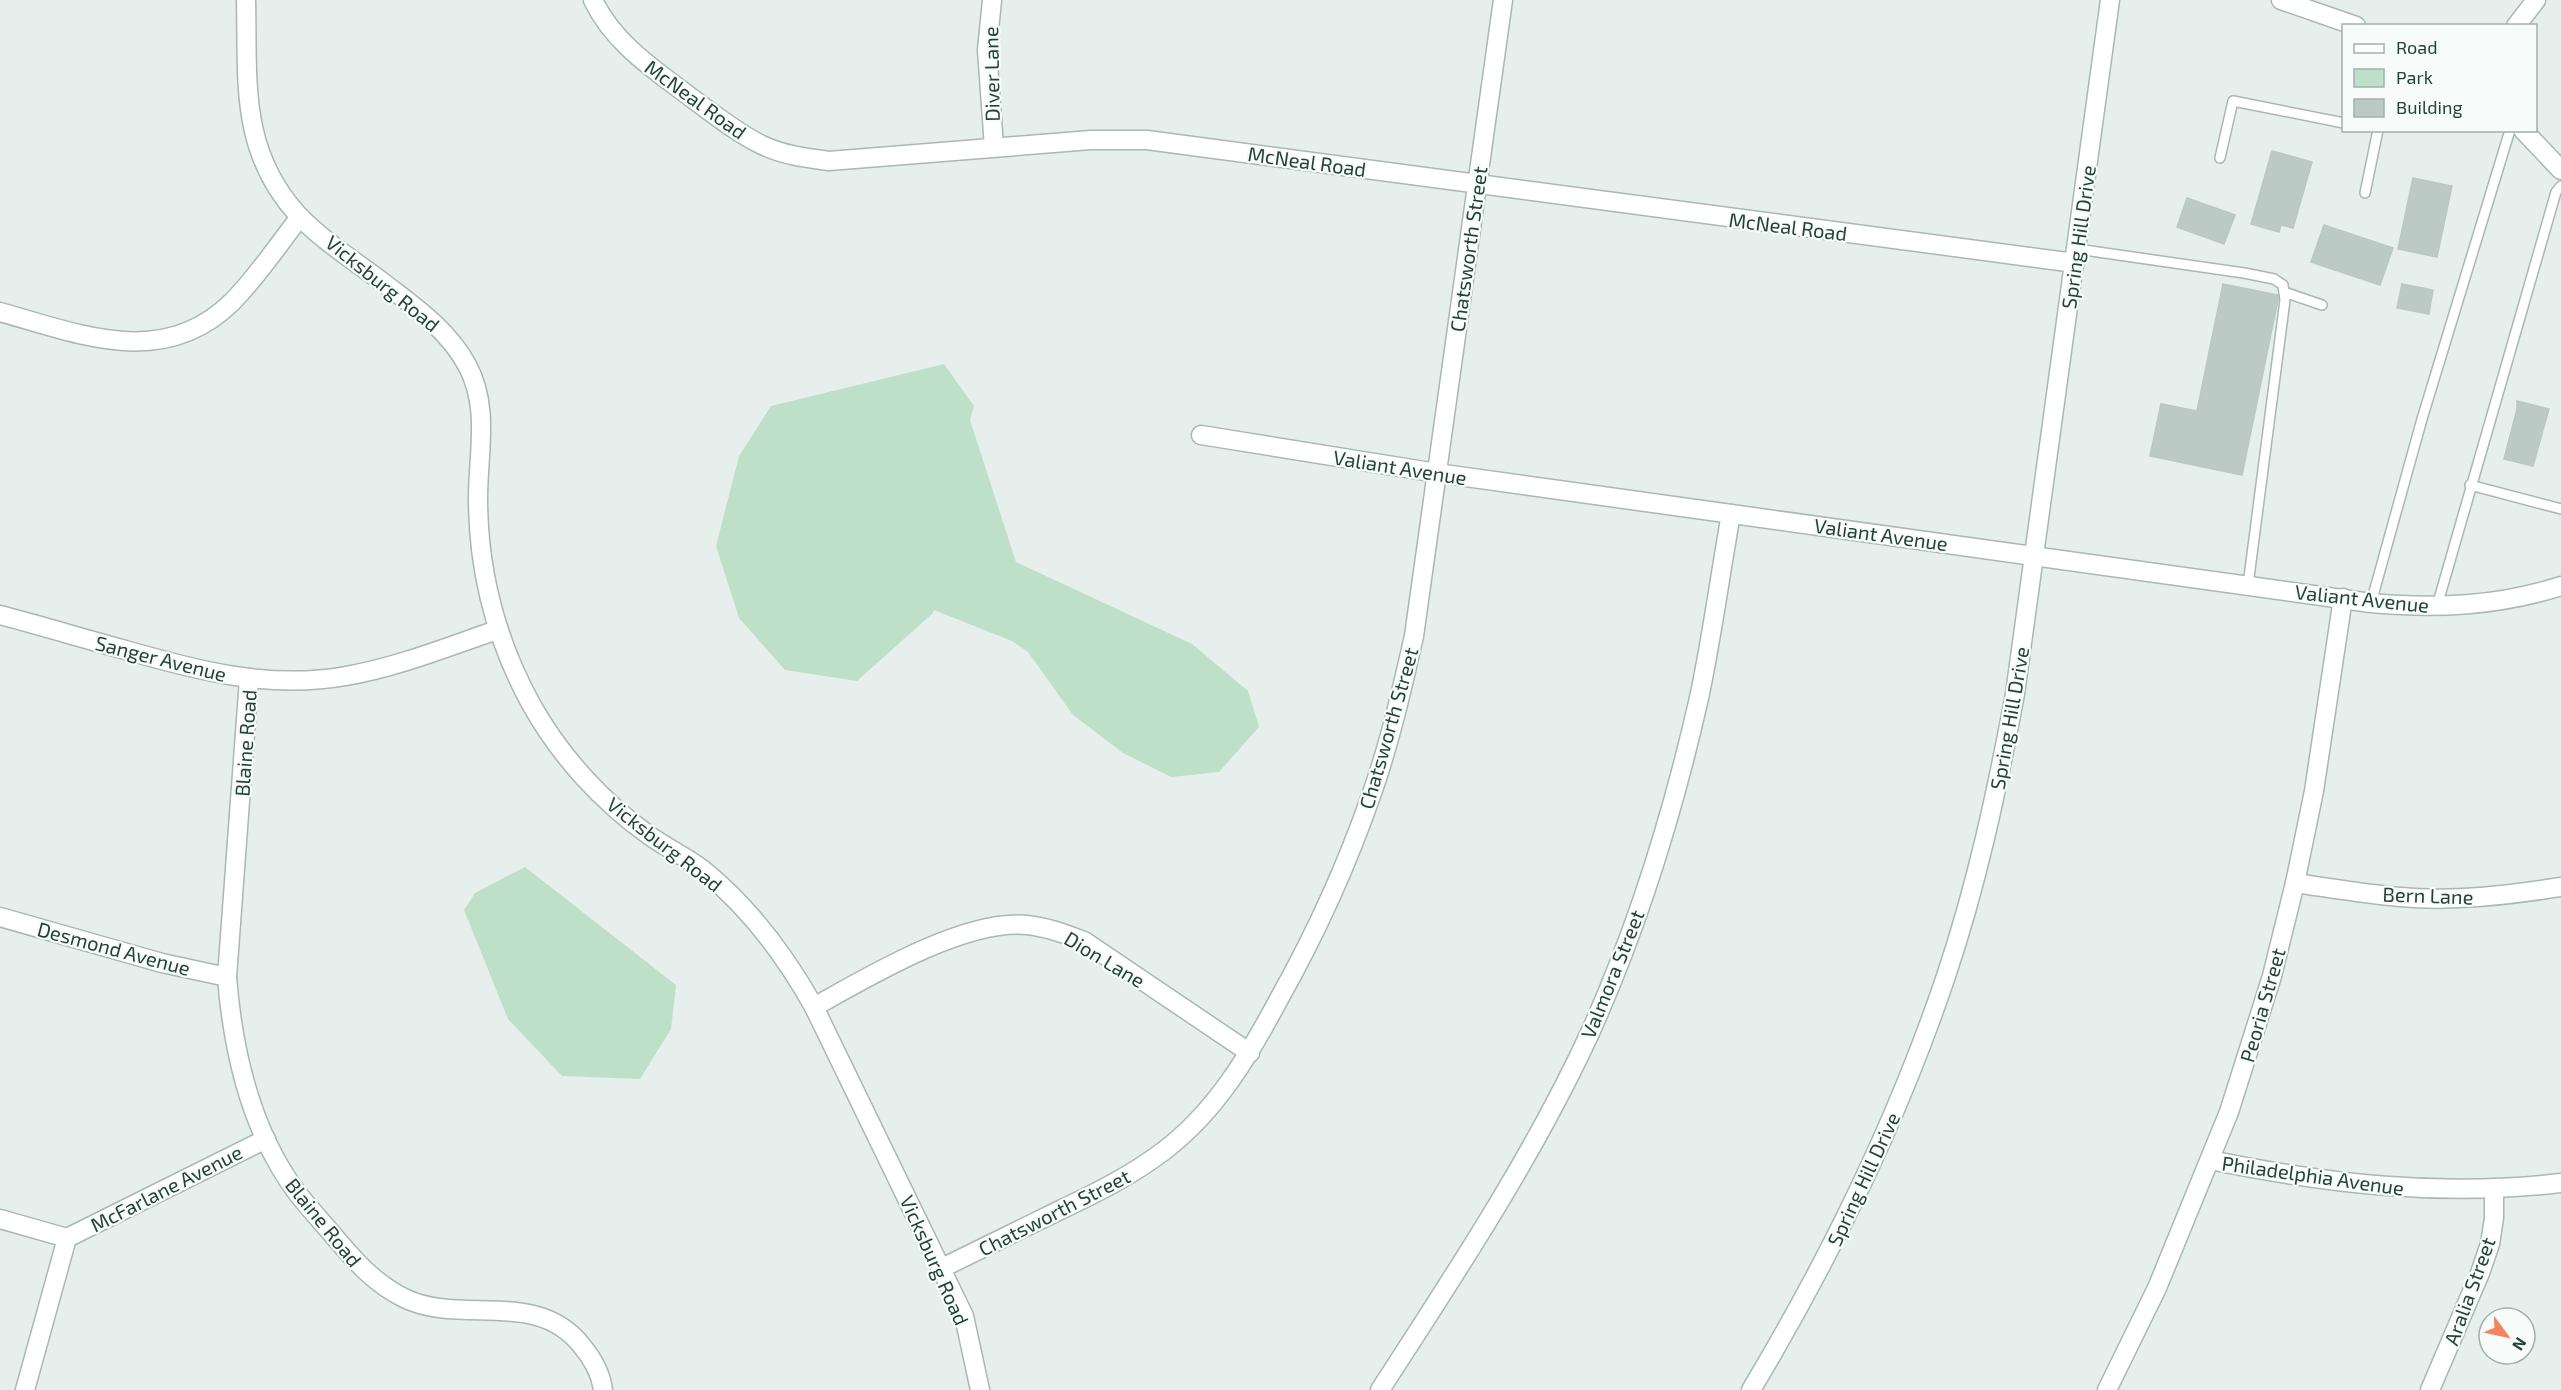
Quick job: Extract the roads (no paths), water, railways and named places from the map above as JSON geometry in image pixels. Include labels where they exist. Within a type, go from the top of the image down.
[{"type":"street","name":"Vicksburg Road","points":[[246,0],[249,112],[254,140],[265,168],[275,185],[300,217],[436,323],[454,343],[469,368],[479,396],[482,423],[478,496],[480,545],[486,590],[513,670],[532,707],[557,744],[586,779],[618,811],[650,836],[700,868],[737,901],[767,934],[796,974],[964,1316],[980,1390]]},
{"type":"street","name":"McNeal Road","points":[[592,0],[615,36],[634,54],[737,131],[763,146],[795,156],[829,162],[1091,140],[1148,140],[1477,185],[2076,256]]},
{"type":"street","name":"Diver Lane","points":[[992,0],[987,50],[994,147]]},
{"type":"street","name":"Chatsworth Street","points":[[942,1268],[1133,1173],[1167,1149],[1197,1121],[1227,1087],[1250,1053],[1315,935],[1344,869],[1373,792],[1395,716],[1414,636],[1503,0]]},
{"type":"street","name":"Spring Hill Drive","points":[[1751,1390],[1807,1294],[1877,1154],[1914,1067],[1947,975],[1977,874],[1999,783],[2015,694],[2110,0]]},
{"type":"street","points":[[2282,0],[2350,24]]},
{"type":"street","points":[[2518,24],[2536,0]]},
{"type":"street","points":[[2525,132],[2561,170]]},
{"type":"street","points":[[0,312],[104,340],[130,343],[156,341],[178,335],[202,324],[233,301],[300,217]]},
{"type":"street","name":"Valiant Avenue","points":[[1200,435],[1437,473],[2371,603],[2437,607],[2491,603],[2531,596],[2561,586]]},
{"type":"street","name":"Valmora Street","points":[[1380,1390],[1512,1185],[1552,1112],[1623,954],[1653,869],[1681,772],[1699,695],[1731,513]]},
{"type":"street","name":"Peoria Street","points":[[2107,1390],[2157,1288],[2210,1160],[2242,1073],[2272,976],[2295,883],[2314,791],[2343,598]]},
{"type":"street","name":"Sanger Avenue","points":[[0,615],[197,671],[249,679],[291,681],[343,676],[387,667],[498,630]]},
{"type":"street","name":"Blaine Road","points":[[249,679],[228,977],[230,1018],[238,1063],[250,1102],[266,1139],[298,1194],[363,1271],[384,1287],[407,1300],[432,1307],[520,1311],[542,1316],[565,1329],[579,1341],[590,1356],[603,1390]]},
{"type":"street","name":"Bern Lane","points":[[2295,883],[2402,897],[2462,898],[2518,894],[2561,887]]},
{"type":"street","name":"Desmond Avenue","points":[[0,916],[162,963],[228,977]]},
{"type":"street","name":"Dion Lane","points":[[814,1007],[851,986],[975,929],[1000,925],[1027,925],[1056,930],[1084,942],[1250,1053]]},
{"type":"street","name":"McFarlane Avenue","points":[[67,1238],[266,1139]]},
{"type":"street","name":"Philadelphia Avenue","points":[[2210,1160],[2270,1173],[2348,1184],[2426,1190],[2494,1189],[2561,1183]]},
{"type":"street","name":"Aralia Street","points":[[2430,1390],[2490,1244],[2494,1218],[2494,1189]]},
{"type":"street","points":[[0,1219],[67,1238],[25,1390]]},
{"type":"lane","points":[[2220,158],[2233,101],[2342,121]]},
{"type":"lane","points":[[2365,193],[2378,132]]},
{"type":"lane","points":[[2371,603],[2419,429],[2509,132]]},
{"type":"lane","points":[[2437,607],[2470,485],[2556,192],[2561,186]]},
{"type":"lane","points":[[2076,256],[2274,279],[2283,285],[2285,300],[2248,585]]},
{"type":"lane","points":[[2284,292],[2322,305]]},
{"type":"lane","points":[[2470,485],[2561,509]]}]
